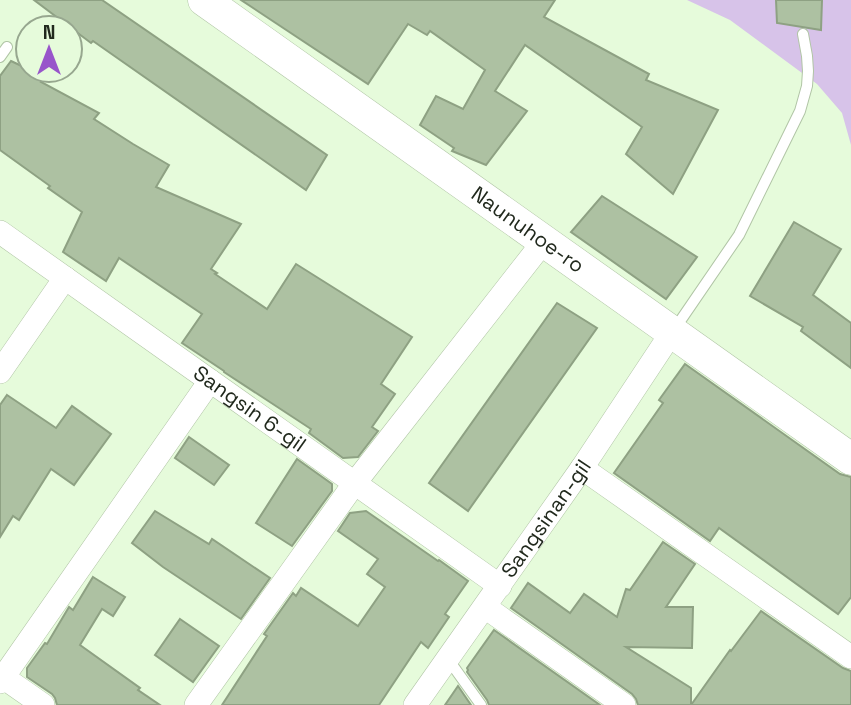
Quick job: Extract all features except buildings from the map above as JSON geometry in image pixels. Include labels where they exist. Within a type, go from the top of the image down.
[{"type":"street","name":"Naunuhoe-ro","points":[[204,0],[851,459]]},
{"type":"street","name":"Sangsin 6-gil","points":[[0,232],[499,586]]},
{"type":"street","points":[[196,705],[354,484],[544,240]]},
{"type":"street","points":[[0,372],[65,278]]},
{"type":"street","name":"Sangsinan-gil","points":[[415,705],[582,468],[672,332]]},
{"type":"street","points":[[43,705],[1,678],[210,381]]},
{"type":"street","points":[[582,468],[851,657]]},
{"type":"street","points":[[485,607],[624,705]]},
{"type":"lane","points":[[672,332],[739,235],[800,111],[808,78],[803,34]]},
{"type":"lane","points":[[0,57],[7,47]]},
{"type":"lane","points":[[448,659],[481,705]]},
{"type":"shaded area","points":[[687,0],[851,0],[851,145],[842,113],[817,84],[730,20]]}]
